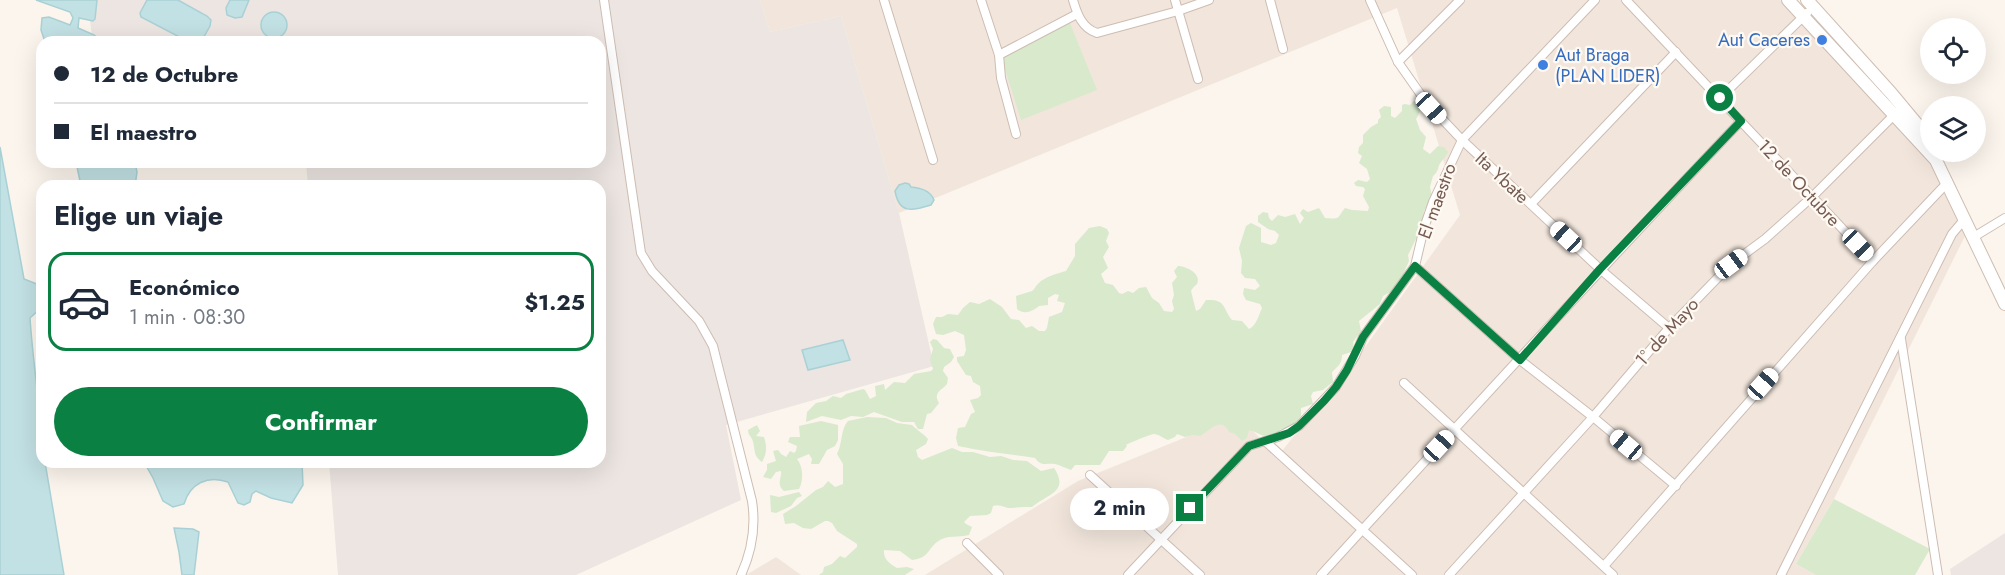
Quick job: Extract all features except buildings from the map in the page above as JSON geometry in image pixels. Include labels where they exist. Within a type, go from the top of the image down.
[{"type":"main road","points":[[1788,0],[1808,8],[1920,138]]},
{"type":"main road","points":[[1937,162],[2005,304]]},
{"type":"street","points":[[604,0],[641,253],[652,271],[699,321],[713,346],[752,501],[754,534],[748,559],[741,575]]},
{"type":"street","points":[[884,0],[933,160]]},
{"type":"street","points":[[981,0],[999,55],[1001,78],[1016,134]]},
{"type":"street","points":[[1073,0],[1077,14],[1085,26],[1096,33],[1209,0]]},
{"type":"street","points":[[1175,0],[1198,79]]},
{"type":"street","points":[[1270,0],[1283,49]]},
{"type":"street","name":"Ita Ybate","points":[[1370,0],[1398,62],[1426,102],[1462,140],[1600,269],[1669,328]]},
{"type":"street","points":[[1398,62],[1460,0]]},
{"type":"street","name":"El maestro","points":[[1128,575],[1249,446],[1289,433],[1299,426],[1336,387],[1355,356],[1363,337],[1415,266],[1433,202],[1462,140],[1595,0]]},
{"type":"street","name":"12 de Octubre","points":[[1626,0],[1873,261]]},
{"type":"street","points":[[1720,98],[1808,8]]},
{"type":"street","points":[[999,55],[1077,14]]},
{"type":"street","points":[[1531,204],[1676,52]]},
{"type":"street","name":"1° de Mayo","points":[[1449,575],[1593,417],[1669,328],[1731,264],[1765,239],[1812,197],[1898,111]]},
{"type":"street","points":[[1321,575],[1520,360],[1600,269],[1741,121]]},
{"type":"street","points":[[1604,566],[1873,261],[1947,183]]},
{"type":"street","points":[[1972,238],[2005,218]]},
{"type":"street","points":[[1781,575],[1952,234],[1964,221]]},
{"type":"street","points":[[1415,266],[1520,360],[1676,486]]},
{"type":"street","points":[[1901,339],[1938,575]]},
{"type":"street","points":[[1404,383],[1613,575]]},
{"type":"street","points":[[1265,441],[1412,575]]},
{"type":"street","points":[[1090,475],[1200,575]]},
{"type":"street","points":[[967,543],[999,575]]},
{"type":"shaded area","points":[[87,0],[760,0],[770,32],[841,16],[899,213],[934,366],[726,425],[741,500],[576,575],[338,575],[329,468],[606,468],[606,180],[307,180],[306,168],[606,168],[606,36],[92,36]]},
{"type":"shaded area","points":[[760,0],[1780,0],[1920,148],[1920,162],[1933,162],[1941,170],[1968,230],[1834,499],[1796,564],[1816,575],[925,575],[1078,481],[1238,416],[1278,456],[1368,343],[1460,215],[1397,8],[899,213],[841,16],[770,32]]},
{"type":"shaded area","points":[[2005,533],[2005,575],[1951,575],[1950,569]]},
{"type":"shaded area","points":[[776,557],[801,575],[746,575]]},
{"type":"green space","points":[[1070,23],[1097,90],[1021,120],[1001,57]]},
{"type":"green space","points":[[1418,101],[1420,110],[1416,119],[1420,130],[1426,137],[1423,149],[1430,154],[1438,146],[1444,147],[1448,152],[1433,176],[1430,187],[1432,196],[1424,211],[1422,226],[1408,255],[1409,261],[1402,277],[1390,292],[1383,296],[1380,304],[1359,321],[1361,331],[1353,342],[1354,351],[1342,355],[1340,363],[1332,372],[1333,382],[1323,390],[1313,392],[1311,396],[1313,404],[1301,408],[1301,416],[1292,425],[1267,436],[1249,430],[1247,438],[1242,441],[1223,425],[1212,428],[1200,436],[1185,437],[1177,434],[1168,440],[1154,434],[1126,445],[1123,451],[1109,451],[1100,465],[1075,465],[1071,470],[1055,464],[1042,464],[1035,458],[958,446],[956,438],[958,428],[965,427],[971,414],[975,412],[970,400],[981,395],[980,386],[973,382],[971,376],[966,375],[957,361],[957,357],[964,356],[966,350],[964,335],[955,331],[943,335],[936,334],[933,324],[936,317],[948,314],[958,315],[970,302],[979,304],[990,299],[1002,307],[1011,319],[1019,320],[1026,328],[1032,326],[1039,331],[1045,331],[1049,317],[1062,312],[1065,303],[1057,301],[1059,295],[1055,294],[1048,298],[1048,305],[1025,312],[1017,309],[1016,296],[1032,291],[1044,279],[1066,271],[1075,256],[1075,244],[1089,228],[1100,226],[1107,229],[1109,233],[1106,241],[1109,247],[1103,257],[1108,268],[1101,274],[1105,283],[1113,285],[1119,293],[1128,291],[1133,293],[1139,288],[1146,287],[1164,311],[1172,312],[1174,295],[1172,283],[1177,277],[1174,271],[1178,266],[1185,267],[1195,273],[1198,280],[1191,291],[1196,311],[1206,300],[1220,302],[1232,320],[1242,321],[1249,329],[1255,323],[1262,308],[1260,304],[1246,300],[1243,294],[1244,288],[1255,290],[1260,286],[1255,279],[1245,278],[1241,273],[1242,261],[1239,248],[1246,226],[1251,223],[1261,228],[1261,242],[1271,245],[1276,243],[1279,235],[1258,222],[1258,216],[1263,212],[1268,213],[1272,221],[1278,215],[1285,217],[1295,214],[1300,224],[1304,218],[1300,213],[1303,209],[1308,212],[1319,208],[1325,218],[1338,218],[1345,208],[1368,211],[1369,207],[1363,196],[1365,189],[1354,183],[1358,180],[1367,182],[1370,179],[1367,169],[1359,163],[1362,156],[1358,153],[1363,143],[1363,135],[1378,123],[1381,117],[1379,110],[1384,106],[1391,107],[1391,116],[1395,118],[1402,111],[1402,105],[1410,105]]},
{"type":"green space","points":[[933,339],[944,348],[950,349],[954,357],[944,367],[943,371],[948,378],[947,384],[937,394],[939,403],[931,413],[927,414],[923,429],[918,429],[914,422],[902,422],[874,412],[863,417],[851,416],[841,420],[822,416],[806,422],[807,412],[816,403],[826,401],[833,396],[841,398],[846,394],[863,389],[870,399],[876,396],[875,386],[884,384],[885,390],[894,382],[905,383],[914,374],[931,371],[933,369],[930,359],[933,349],[930,342]]},
{"type":"green space","points":[[867,417],[886,418],[897,423],[912,425],[928,439],[926,444],[916,450],[918,457],[922,460],[952,448],[990,457],[1001,456],[1027,461],[1041,471],[1054,468],[1058,476],[1058,487],[1055,492],[1032,507],[1010,508],[996,505],[987,515],[970,516],[964,522],[972,527],[969,535],[941,540],[925,556],[918,559],[912,560],[900,551],[884,550],[886,559],[897,568],[914,569],[905,575],[819,575],[823,572],[824,567],[832,564],[840,556],[845,558],[857,547],[857,544],[837,531],[828,521],[811,529],[803,528],[794,523],[785,524],[783,514],[823,487],[828,481],[835,487],[843,484],[843,464],[837,454],[844,428],[848,421]]},
{"type":"green space","points":[[821,421],[838,425],[838,440],[835,446],[827,450],[819,464],[811,464],[812,459],[809,454],[797,459],[802,473],[799,489],[784,491],[780,483],[781,471],[776,472],[771,479],[763,477],[767,464],[776,461],[773,451],[778,450],[786,457],[790,451],[794,453],[797,446],[788,442],[790,437],[800,437],[799,426]]},
{"type":"green space","points":[[757,425],[760,431],[756,436],[764,437],[766,444],[766,453],[762,462],[755,454],[748,430]]},
{"type":"green space","points":[[799,492],[802,496],[797,498],[791,506],[776,513],[771,512],[770,495],[779,497]]},
{"type":"green space","points":[[1834,499],[1930,549],[1915,575],[1816,575],[1796,564]]},
{"type":"water","points":[[36,0],[97,0],[95,19],[93,21],[79,18],[78,28],[95,36],[43,36],[42,18],[49,17],[70,25],[73,18],[70,12]]},
{"type":"water","points":[[147,0],[178,0],[211,20],[204,36],[177,36],[141,17],[140,13]]},
{"type":"water","points":[[230,0],[249,0],[242,17],[235,18],[227,15],[226,8]]},
{"type":"water","points":[[269,13],[279,13],[286,20],[286,30],[280,36],[268,36],[262,30],[262,20]]},
{"type":"water","points":[[0,147],[24,279],[36,284],[36,312],[30,318],[36,377],[36,468],[46,468],[64,575],[0,575]]},
{"type":"water","points":[[77,168],[136,168],[137,172],[136,180],[80,180]]},
{"type":"water","points":[[905,183],[930,194],[934,200],[931,205],[918,209],[903,207],[895,191],[899,185]]},
{"type":"water","points":[[843,340],[850,360],[808,370],[802,350]]},
{"type":"water","points":[[147,468],[302,468],[303,485],[292,503],[271,498],[256,491],[252,494],[250,502],[244,505],[238,503],[228,482],[207,480],[195,486],[184,504],[173,507],[163,501]]},
{"type":"water","points":[[174,528],[193,529],[199,532],[194,575],[182,575]]},
{"type":"place","name":"Aut Caceres","points":[[1822,40]]},
{"type":"place","name":"Aut Braga (PLAN LIDER)","points":[[1543,65]]},
{"type":"route","points":[[1190,508],[1249,446],[1289,433],[1324,401],[1347,370],[1363,337],[1415,266],[1520,360],[1600,269],[1741,121],[1720,98]]}]
